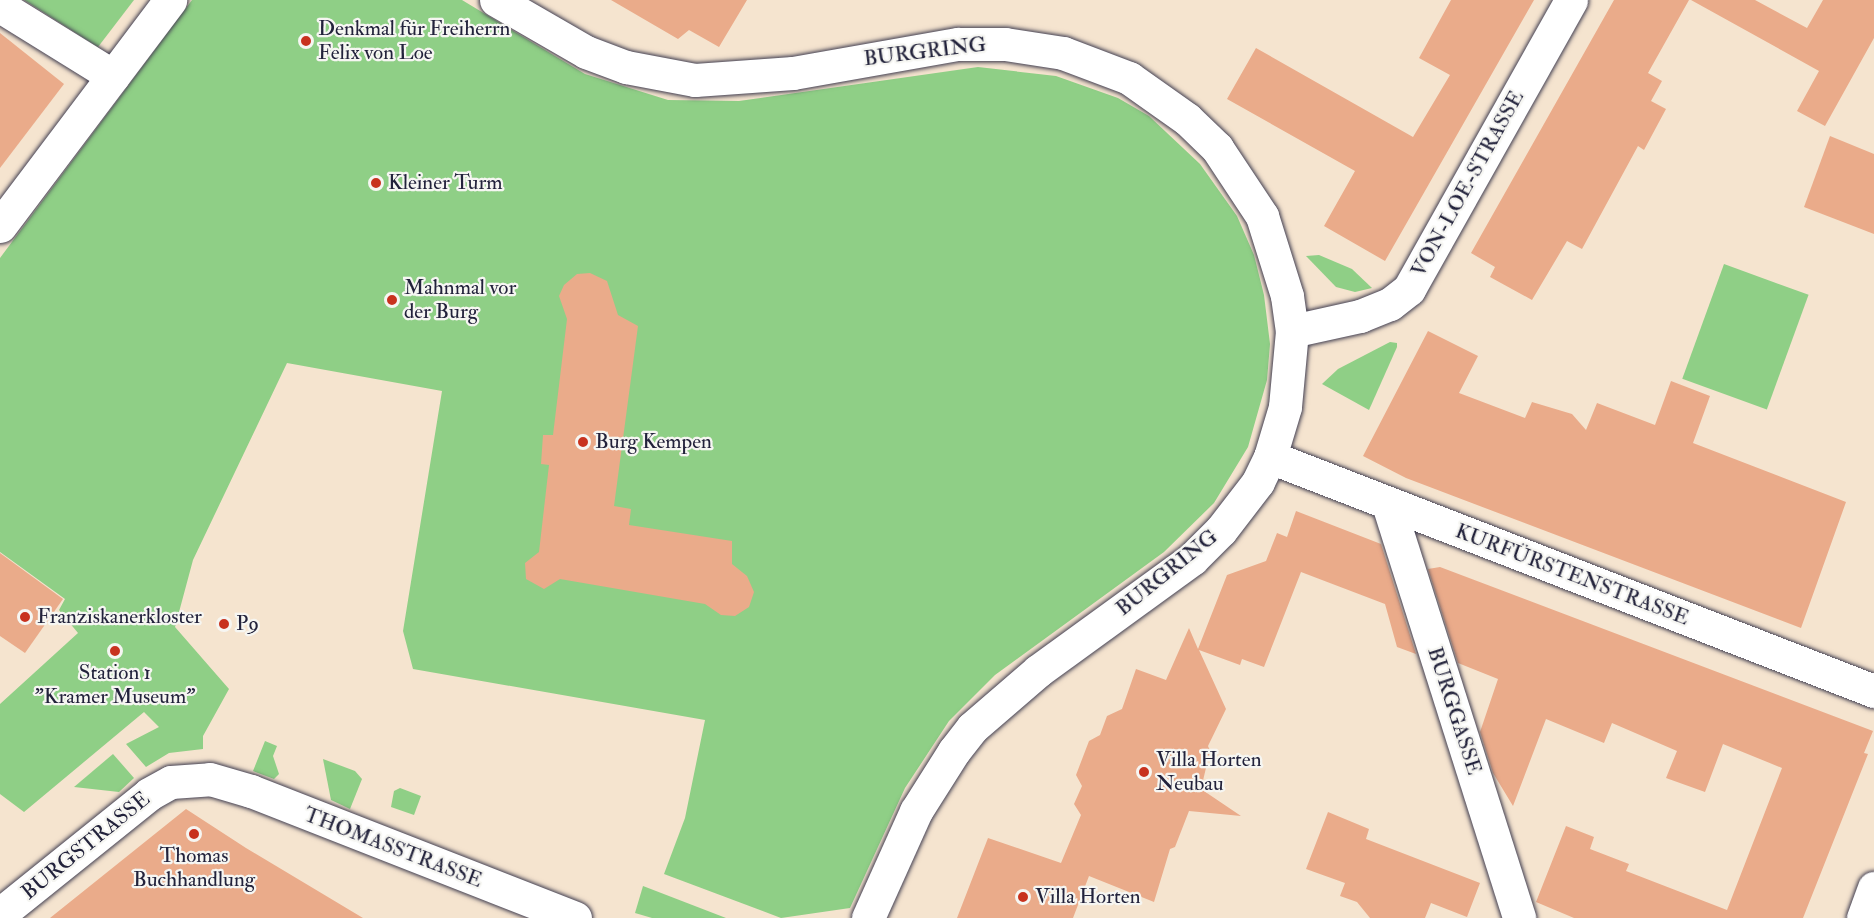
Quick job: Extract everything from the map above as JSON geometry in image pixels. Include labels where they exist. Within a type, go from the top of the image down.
[{"type":"street","points":[[0,226],[170,0]]},
{"type":"street","name":"BURGRING","points":[[496,0],[586,52],[627,67],[695,80],[793,73],[958,44],[1033,47],[1097,64],[1161,97],[1217,148],[1262,216],[1276,255],[1292,331],[1285,407],[1270,457],[1240,507],[1192,559],[1038,671],[972,728],[954,751],[916,811],[868,918]]},
{"type":"street","name":"VON-LOE-STRASSE","points":[[1292,331],[1360,316],[1390,304],[1409,289],[1571,0]]},
{"type":"street","points":[[0,6],[113,76]]},
{"type":"street","name":"KURFÜRSTENSTRASSE","points":[[1270,457],[1874,691]]},
{"type":"street","name":"BURGGASSE","points":[[1388,504],[1519,918]]},
{"type":"street","name":"BURGSTRASSE","points":[[0,914],[149,794],[171,782],[210,779]]},
{"type":"street","name":"THOMASSTRASSE","points":[[210,779],[251,790],[575,918]]},
{"type":"street","points":[[1863,918],[1874,888]]},
{"type":"green space","points":[[24,0],[134,0],[98,47]]},
{"type":"green space","points":[[192,0],[462,0],[585,74],[668,100],[739,101],[978,67],[1056,76],[1118,98],[1149,116],[1200,164],[1237,216],[1254,255],[1264,295],[1270,344],[1267,380],[1248,447],[1214,503],[1164,552],[995,675],[949,721],[905,788],[850,908],[781,918],[664,874],[685,818],[705,720],[413,669],[403,631],[442,391],[287,363],[193,560],[175,627],[229,689],[203,736],[203,749],[169,753],[146,767],[126,744],[159,727],[144,712],[24,812],[0,794],[0,704],[78,633],[59,610],[65,599],[0,552],[0,258]]},
{"type":"green space","points":[[1319,255],[1352,269],[1372,288],[1355,292],[1336,287],[1306,256]]},
{"type":"green space","points":[[1724,264],[1809,295],[1767,409],[1682,379]]},
{"type":"green space","points":[[1390,342],[1397,343],[1397,347],[1369,410],[1322,384],[1338,369]]},
{"type":"green space","points":[[265,741],[277,746],[273,756],[279,774],[274,779],[253,771]]},
{"type":"green space","points":[[113,754],[134,778],[119,792],[74,787]]},
{"type":"green space","points":[[323,759],[355,771],[362,779],[350,809],[331,800]]},
{"type":"green space","points":[[400,788],[421,796],[414,815],[391,807],[394,791]]},
{"type":"green space","points":[[643,886],[726,918],[652,918],[635,913]]},
{"type":"building","points":[[611,0],[747,0],[719,47],[689,30],[678,39]]},
{"type":"building","points":[[1451,0],[1534,0],[1385,261],[1324,226],[1355,171],[1227,99],[1256,48],[1413,137],[1450,75],[1419,58]]},
{"type":"building","points":[[1614,0],[1689,0],[1648,73],[1662,81],[1651,101],[1666,109],[1644,150],[1638,146],[1582,249],[1567,241],[1532,300],[1490,277],[1495,267],[1471,253]]},
{"type":"building","points":[[1691,0],[1755,0],[1807,28],[1823,0],[1874,0],[1874,38],[1825,126],[1797,111],[1819,71]]},
{"type":"building","points":[[0,33],[64,84],[0,168]]},
{"type":"building","points":[[1830,136],[1874,154],[1874,234],[1804,207]]},
{"type":"building","name":"Burg Kempen","points":[[590,273],[607,281],[618,315],[638,326],[614,506],[631,509],[629,525],[732,541],[732,564],[747,576],[754,592],[749,607],[735,616],[721,615],[705,604],[560,579],[544,589],[526,579],[525,563],[539,552],[549,465],[541,464],[543,435],[553,435],[567,319],[559,296],[564,285],[577,274]]},
{"type":"building","points":[[1428,331],[1478,356],[1459,393],[1525,418],[1532,402],[1572,414],[1586,430],[1597,403],[1655,425],[1671,381],[1710,396],[1693,443],[1846,502],[1801,628],[1406,478],[1363,456]]},
{"type":"building","points":[[1296,511],[1381,544],[1416,654],[1397,647],[1385,604],[1301,572],[1264,667],[1242,659],[1240,665],[1199,650],[1226,709],[1208,746],[1210,751],[1201,789],[1241,816],[1189,811],[1175,847],[1170,849],[1154,902],[1089,876],[1073,918],[957,918],[988,838],[1061,863],[1081,815],[1074,804],[1082,786],[1076,775],[1089,741],[1100,735],[1107,716],[1122,709],[1136,669],[1166,680],[1189,628],[1198,649],[1227,575],[1266,561],[1277,533],[1287,537]]},
{"type":"building","name":"Franziskanerkloster","points":[[0,553],[63,599],[25,653],[0,636]]},
{"type":"building","points":[[1440,567],[1873,731],[1864,753],[1868,754],[1803,918],[1574,918],[1536,902],[1566,826],[1594,837],[1590,849],[1629,864],[1626,871],[1727,910],[1782,768],[1723,744],[1705,792],[1666,778],[1677,751],[1612,723],[1604,743],[1546,719],[1513,806],[1493,773],[1480,732],[1498,679],[1458,663],[1428,569]]},
{"type":"building","points":[[186,809],[246,848],[363,918],[50,918]]},
{"type":"building","points":[[1328,812],[1369,829],[1366,839],[1480,883],[1467,917],[1431,903],[1425,918],[1370,918],[1357,902],[1340,896],[1345,883],[1306,869]]},
{"type":"place","name":"Denkmal für Freiherrn Felix von Loe","points":[[306,41]]},
{"type":"place","name":"Kleiner Turm","points":[[376,183]]},
{"type":"place","name":"Mahnmal vor der Burg","points":[[392,300]]},
{"type":"place","name":"Burg Kempen","points":[[583,442]]},
{"type":"place","name":"Franziskanerkloster","points":[[25,617]]},
{"type":"place","name":"P9","points":[[224,624]]},
{"type":"place","name":"Station 1 \"Kramer Museum\"","points":[[115,651]]},
{"type":"place","name":"Villa Horten Neubau","points":[[1144,772]]},
{"type":"place","name":"Thomas Buchhandlung","points":[[194,834]]},
{"type":"place","name":"Villa Horten","points":[[1023,897]]}]
